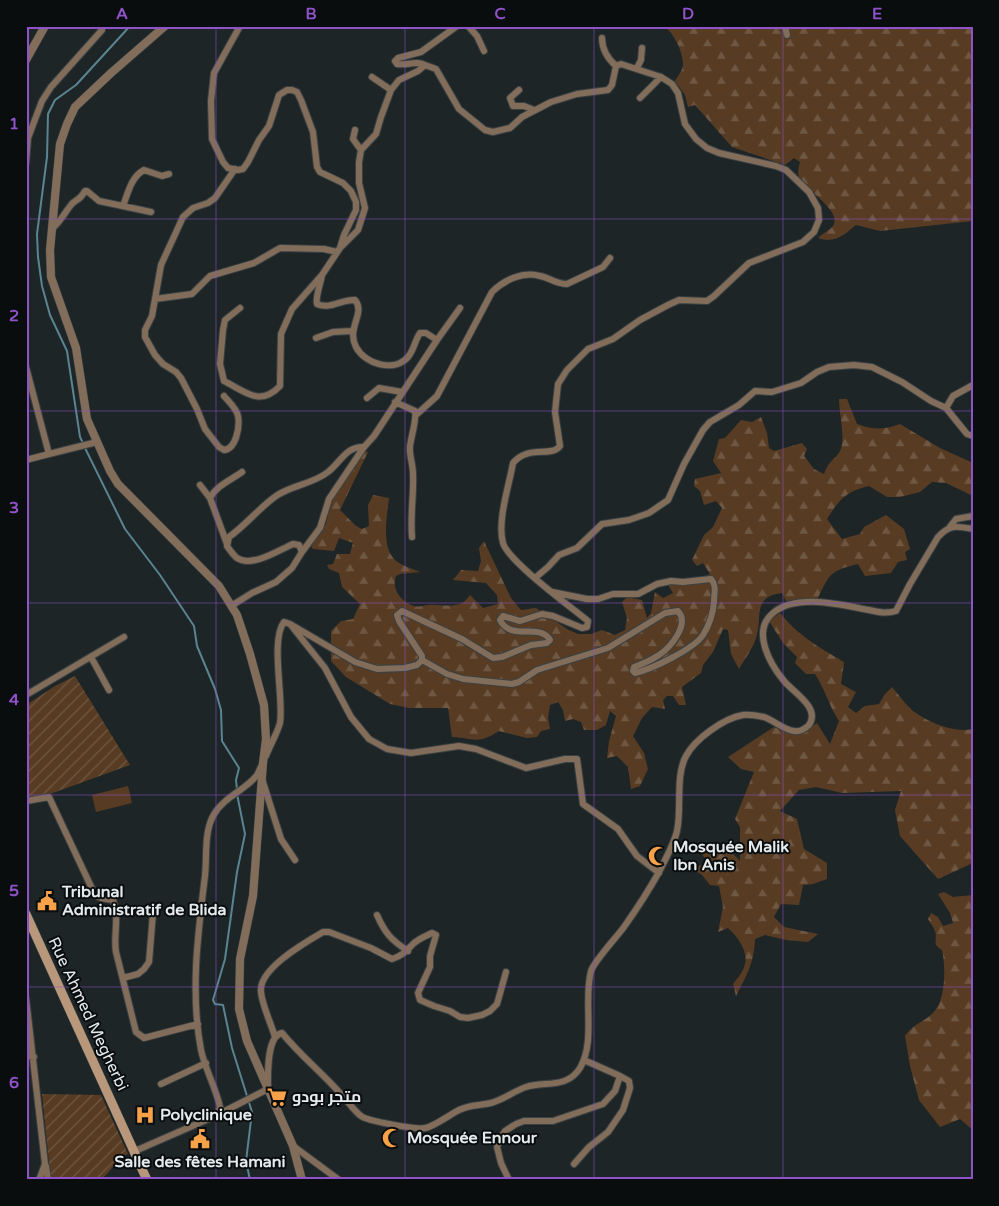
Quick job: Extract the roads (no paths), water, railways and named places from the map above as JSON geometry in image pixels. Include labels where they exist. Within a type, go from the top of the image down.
[{"type":"main road","name":"Rue Ahmed Megherbi","points":[[26,914],[147,1180]]},
{"type":"street","points":[[26,60],[45,26]]},
{"type":"street","points":[[26,163],[28,138],[42,101],[51,87],[102,30],[102,26]]},
{"type":"street","points":[[165,26],[75,107],[66,124],[60,144],[50,250],[51,277],[76,348],[87,419],[110,471],[118,484],[219,586],[237,616],[264,704],[266,739],[263,763]]},
{"type":"street","points":[[240,26],[214,73],[211,101],[212,139],[223,162],[228,168],[243,168],[269,126],[279,95],[287,90],[297,92],[302,100],[313,132],[317,167],[325,175],[343,183],[352,191],[356,202],[356,210],[338,250],[322,275],[292,309],[281,334],[280,386],[272,394],[256,398],[224,381],[220,364],[225,320],[240,308]]},
{"type":"street","points":[[457,26],[421,52],[398,58],[395,61],[401,65],[422,63],[436,69],[459,109],[485,130],[492,132],[510,128],[522,117],[551,102],[577,94],[608,90],[612,86],[616,66]]},
{"type":"street","points":[[468,26],[484,51]]},
{"type":"street","points":[[785,26],[787,35]]},
{"type":"street","points":[[602,38],[604,52],[616,66]]},
{"type":"street","points":[[637,68],[641,60],[642,48]]},
{"type":"street","points":[[552,592],[561,592],[587,599],[598,599],[613,594],[638,594],[657,584],[671,581],[682,582],[711,579],[716,587],[714,611],[703,636],[676,655],[651,668],[635,673],[633,671],[634,668],[668,648],[683,621],[682,616],[678,612],[665,613],[608,648],[537,670],[519,682],[512,684],[463,679],[447,674],[422,660],[422,656],[397,615],[402,611],[462,639],[493,658],[502,657],[531,645],[547,644],[550,640],[548,636],[538,632],[510,630],[500,620],[503,616],[520,621],[542,614],[553,616],[582,628],[587,627],[588,621],[552,592],[535,578],[507,551],[503,544],[502,522],[514,463],[519,456],[527,452],[553,451],[560,446],[555,412],[558,384],[567,370],[588,349],[613,339],[640,320],[679,300],[707,300],[714,296],[749,263],[803,242],[814,232],[819,220],[818,208],[809,192],[786,170],[719,153],[707,148],[696,139],[685,124],[678,93],[672,84],[662,77],[637,68],[621,64],[616,66]]},
{"type":"street","points":[[155,299],[192,294],[210,276],[254,263],[280,248],[338,250],[358,230],[365,208],[359,183],[361,150],[376,134],[380,117],[391,90],[399,80],[418,71],[425,65]]},
{"type":"street","points":[[372,77],[391,90]]},
{"type":"street","points":[[640,98],[662,77]]},
{"type":"street","points":[[519,90],[510,98],[513,106],[524,106],[534,110]]},
{"type":"street","points":[[355,130],[353,139],[361,150]]},
{"type":"street","points":[[224,396],[236,410],[238,425],[232,448],[224,450],[219,447],[205,429],[181,378],[155,355],[145,337],[145,330],[152,316],[161,265],[184,217],[193,208],[208,203],[215,198],[235,169]]},
{"type":"street","points":[[123,206],[135,177],[140,172],[144,170],[162,176],[169,174]]},
{"type":"street","points":[[52,228],[63,218],[71,204],[82,198],[85,191],[99,201],[151,212]]},
{"type":"street","points":[[412,536],[410,518],[413,498],[413,472],[410,449],[416,415],[437,396],[492,292],[499,285],[525,275],[539,275],[560,284],[567,284],[603,267],[610,258]]},
{"type":"street","points":[[322,275],[316,299],[317,304],[328,306],[349,299],[355,300],[359,304],[360,308],[352,331],[355,346],[369,361],[377,364],[397,365],[412,351],[420,333],[426,333],[437,340]]},
{"type":"street","points":[[231,606],[252,593],[276,582],[292,568],[320,528],[330,499],[460,308]]},
{"type":"street","points":[[316,338],[333,332],[352,331]]},
{"type":"street","points":[[535,578],[559,555],[577,548],[602,524],[629,520],[649,513],[668,500],[684,464],[703,430],[710,422],[739,404],[755,391],[772,392],[801,383],[829,367],[854,365],[872,367],[946,408],[967,434],[973,436]]},
{"type":"street","points":[[26,367],[49,454]]},
{"type":"street","points":[[946,408],[952,396],[973,384]]},
{"type":"street","points":[[366,398],[379,388],[402,392]]},
{"type":"street","points":[[395,402],[415,411],[416,415]]},
{"type":"street","points":[[26,460],[97,442]]},
{"type":"street","points":[[227,544],[230,537],[276,496],[317,480],[330,471],[350,450],[356,446],[364,447]]},
{"type":"street","points":[[210,498],[212,493],[218,488],[242,472]]},
{"type":"street","points":[[200,485],[210,498],[227,544],[238,559],[251,562],[293,544],[299,545],[302,552]]},
{"type":"street","points":[[275,1036],[282,1033],[301,1056],[363,1118],[378,1122],[425,1128],[471,1105],[491,1103],[526,1087],[561,1083],[578,1071],[584,1060],[588,1041],[592,968],[625,925],[659,873],[676,832],[682,772],[686,756],[704,735],[726,721],[744,714],[765,718],[794,731],[804,729],[810,721],[812,716],[809,707],[785,681],[768,654],[762,639],[762,630],[768,619],[773,613],[782,608],[806,602],[822,602],[885,613],[896,611],[938,537],[956,519],[973,516]]},
{"type":"street","points":[[948,529],[956,526],[973,529]]},
{"type":"street","points":[[302,1180],[293,1146],[247,1042],[239,1009],[240,959],[253,896],[259,777],[280,723],[278,643],[280,626],[284,622],[290,624],[355,662],[377,669],[405,668],[417,665],[422,660]]},
{"type":"street","points":[[290,624],[325,668],[351,717],[370,740],[387,749],[411,753],[459,746],[476,749],[526,768],[565,759],[577,759],[583,804],[618,829],[637,856],[659,873]]},
{"type":"street","points":[[26,695],[124,637]]},
{"type":"street","points":[[91,657],[109,690]]},
{"type":"street","points":[[213,1117],[220,1108],[202,1052],[198,1024],[196,958],[208,832],[213,816],[222,803],[259,777]]},
{"type":"street","points":[[259,777],[281,839],[295,860]]},
{"type":"street","points":[[26,801],[49,798],[95,895],[113,900],[116,907],[114,942],[136,1032],[144,1038],[198,1024]]},
{"type":"street","points":[[123,978],[138,974],[144,970],[149,962],[153,913]]},
{"type":"street","points":[[377,915],[384,931],[395,942],[408,950]]},
{"type":"street","points":[[268,1089],[268,1058],[275,1036],[260,991],[262,982],[272,969],[300,946],[323,932],[329,932],[371,948],[392,959],[399,957],[414,943],[432,933],[436,935],[430,956],[430,966],[418,993],[420,1000],[450,1011],[460,1017],[468,1018],[490,1011],[497,1004],[506,972]]},
{"type":"street","points":[[26,998],[48,1180]]},
{"type":"street","points":[[26,1056],[34,1057]]},
{"type":"street","points":[[574,1164],[589,1147],[608,1132],[623,1110],[630,1088],[629,1081],[584,1060]]},
{"type":"street","points":[[162,1084],[206,1063]]},
{"type":"street","points":[[508,1180],[501,1163],[498,1147],[505,1131],[524,1121],[553,1121],[603,1104],[615,1091],[620,1076]]},
{"type":"street","points":[[135,1152],[213,1117],[268,1089]]},
{"type":"street","points":[[293,1146],[339,1180]]},
{"type":"street","points":[[39,1180],[45,1164]]},
{"type":"waterway","points":[[83,443],[80,437],[67,351],[50,315],[42,286],[38,257],[37,234],[47,157],[48,114],[55,100],[76,85],[130,26]]},
{"type":"waterway","points":[[85,448],[125,529],[160,575],[194,626],[197,646],[215,689],[221,710],[222,741],[239,768],[236,780],[237,790]]},
{"type":"waterway","points":[[237,794],[245,834],[237,872],[225,959],[213,1000],[215,1004],[223,1005],[232,1048],[252,1112],[246,1161],[250,1180]]},
{"type":"place","name":"Mosquée Malik Ibn Anis","points":[[658,856]]},
{"type":"place","name":"Tribunal Administratif de Blida","points":[[47,901]]},
{"type":"place","name":"متجر بودو","points":[[277,1097]]},
{"type":"place","name":"Polyclinique","points":[[145,1115]]},
{"type":"place","name":"Mosquée Ennour","points":[[392,1138]]},
{"type":"place","name":"Salle des fêtes Hamani","points":[[200,1139]]}]
